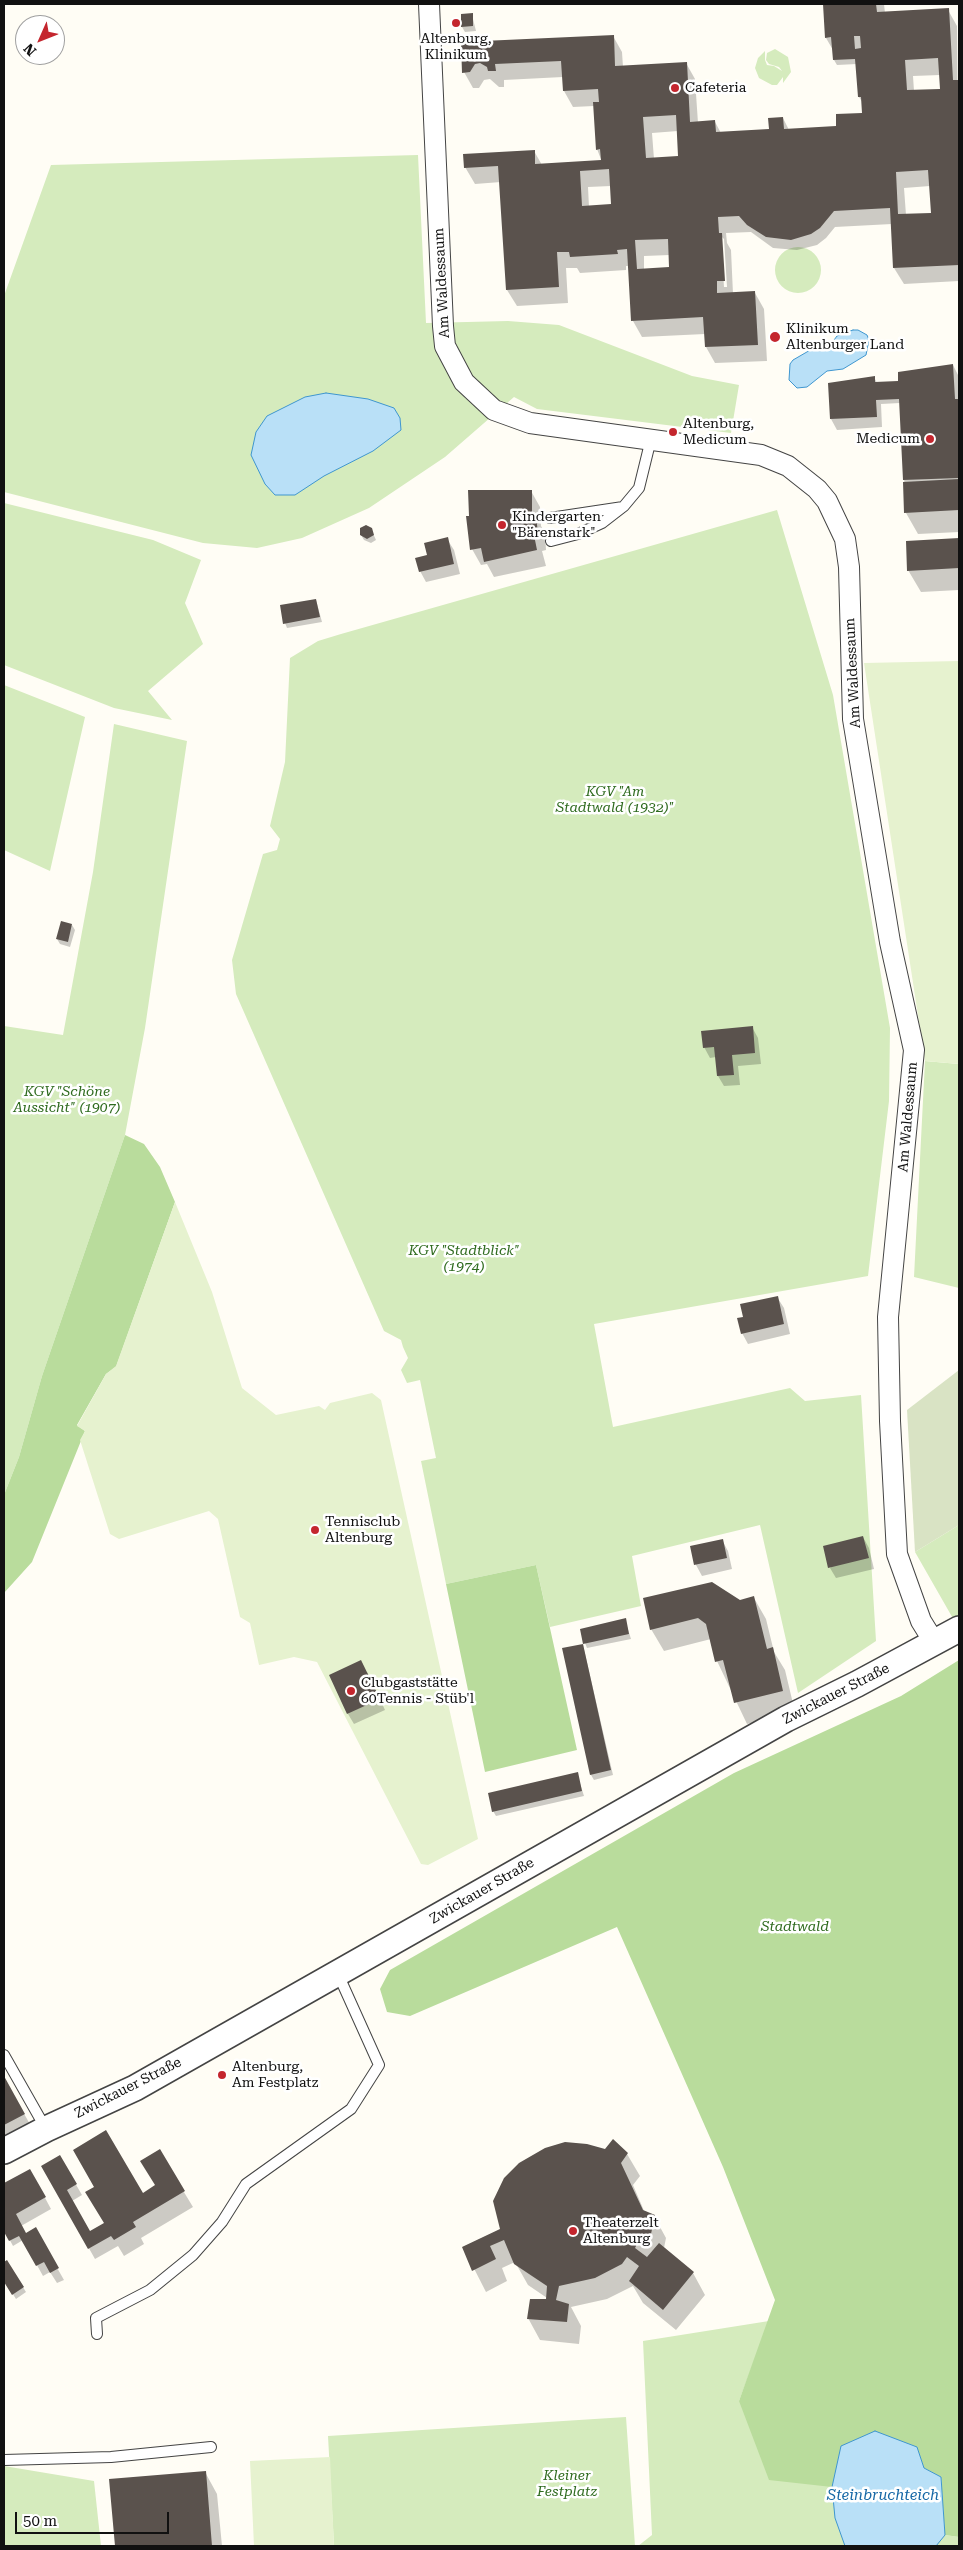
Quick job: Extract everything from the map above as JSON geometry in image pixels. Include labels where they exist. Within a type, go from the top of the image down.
[{"type":"street","name":"Am Waldessaum","points":[[429,4],[443,326],[445,346],[464,382],[494,410],[512,418],[538,424],[761,455],[788,466],[816,488],[828,501],[838,520],[846,543],[850,584],[853,719],[890,942],[914,1050],[888,1317],[890,1421],[897,1554],[921,1621],[934,1642]]},
{"type":"street","name":"Zwickauer Straße","points":[[4,2151],[46,2128],[135,2088],[786,1719],[959,1628]]},
{"type":"lane","points":[[551,540],[578,534],[602,523],[624,506],[639,488],[651,439]]},
{"type":"lane","points":[[550,518],[624,506]]},
{"type":"lane","points":[[97,2334],[96,2318],[150,2290],[193,2255],[222,2222],[246,2184],[351,2109],[378,2065],[338,1973]]},
{"type":"lane","points":[[4,2055],[46,2128]]},
{"type":"lane","points":[[4,2460],[111,2457],[211,2447]]},
{"type":"green space","points":[[775,49],[788,57],[791,72],[783,83],[783,77],[777,85],[772,85],[759,78],[755,68],[758,58],[765,51],[765,60],[767,65],[774,66],[782,71],[779,67],[769,64],[766,60],[767,53]]},
{"type":"green space","points":[[418,155],[426,323],[508,321],[559,325],[692,376],[739,385],[731,433],[537,409],[514,397],[445,457],[369,508],[302,538],[257,548],[203,543],[4,492],[4,296],[51,165]]},
{"type":"green space","points":[[803,247],[807,248],[817,257],[820,261],[820,279],[811,289],[803,293],[793,293],[785,289],[776,279],[775,265],[779,257],[789,248]]},
{"type":"green space","points":[[4,503],[153,540],[201,560],[185,603],[203,644],[148,691],[172,720],[114,708],[4,665]]},
{"type":"green space","name":"KGV \"Am Stadtwald (1932)\"","points":[[777,510],[833,695],[890,1028],[889,1101],[868,1276],[594,1324],[613,1427],[790,1388],[805,1401],[861,1395],[876,1641],[798,1693],[760,1525],[632,1556],[641,1606],[550,1627],[536,1565],[446,1584],[421,1461],[436,1458],[420,1380],[407,1383],[401,1370],[408,1358],[401,1340],[384,1331],[236,994],[232,960],[263,854],[277,850],[280,839],[270,826],[285,762],[290,658],[318,641],[341,634]]},
{"type":"green space","points":[[959,661],[959,1064],[925,1061],[864,663]]},
{"type":"green space","points":[[4,685],[85,717],[50,871],[4,850]]},
{"type":"green space","name":"KGV \"Schöne Aussicht\" (1907)","points":[[114,724],[187,741],[145,1028],[125,1135],[42,1376],[19,1457],[4,1495],[4,1026],[63,1035],[93,872]]},
{"type":"green space","points":[[925,1061],[959,1064],[959,1288],[914,1277]]},
{"type":"green space","points":[[125,1135],[144,1144],[160,1167],[175,1202],[116,1367],[106,1374],[77,1425],[85,1431],[32,1562],[4,1593],[4,1495],[19,1457],[42,1376]]},
{"type":"green space","name":"Tennisclub Altenburg","points":[[175,1202],[212,1292],[242,1388],[276,1415],[319,1406],[325,1410],[330,1403],[372,1393],[381,1400],[478,1839],[428,1865],[421,1864],[317,1662],[294,1657],[259,1665],[250,1623],[240,1617],[218,1519],[209,1511],[119,1539],[110,1534],[80,1440],[85,1431],[77,1426],[106,1374],[116,1366]]},
{"type":"green space","points":[[959,1370],[959,1525],[915,1552],[907,1410]]},
{"type":"green space","points":[[959,1525],[959,1629],[915,1552]]},
{"type":"green space","points":[[536,1565],[577,1750],[485,1772],[446,1584]]},
{"type":"green space","name":"Stadtwald","points":[[959,1660],[959,2537],[945,2535],[941,2477],[924,2468],[841,2446],[832,2487],[769,2480],[739,2401],[775,2300],[723,2167],[617,1927],[410,2016],[387,2012],[380,1989],[390,1970],[734,1773],[901,1696]]},
{"type":"green space","points":[[769,2321],[739,2401],[841,2446],[917,2447],[924,2468],[941,2477],[945,2535],[959,2537],[959,2546],[638,2546],[652,2535],[643,2341]]},
{"type":"green space","name":"Kleiner Festplatz","points":[[626,2417],[635,2546],[334,2546],[328,2436]]},
{"type":"green space","points":[[330,2457],[334,2546],[254,2546],[250,2461]]},
{"type":"green space","points":[[4,2466],[94,2481],[101,2546],[4,2546]]},
{"type":"water","points":[[858,330],[867,335],[869,340],[866,355],[843,369],[827,371],[807,387],[797,388],[789,380],[790,364],[793,360],[812,349],[820,351],[835,343],[834,340],[837,336]]},
{"type":"water","points":[[326,393],[368,399],[394,408],[400,418],[401,430],[373,451],[324,476],[295,495],[275,495],[265,484],[251,455],[256,432],[267,416],[305,397]]},
{"type":"water","name":"Steinbruchteich","points":[[875,2431],[917,2447],[924,2468],[941,2477],[945,2535],[936,2546],[845,2546],[835,2518],[832,2487],[841,2446]]},
{"type":"building","name":"Klinikum Altenburger Land","points":[[823,4],[876,4],[877,12],[949,8],[953,80],[959,80],[959,265],[893,268],[890,208],[834,211],[820,228],[811,234],[791,240],[766,237],[747,225],[739,216],[718,217],[719,233],[722,233],[725,281],[717,281],[717,293],[755,291],[758,345],[705,347],[703,317],[631,321],[627,249],[617,250],[618,254],[570,257],[569,252],[557,252],[559,287],[506,290],[498,166],[464,168],[463,154],[535,150],[535,164],[601,160],[600,149],[596,150],[593,102],[599,102],[598,89],[563,91],[561,61],[495,64],[496,71],[488,71],[487,67],[480,63],[475,64],[470,72],[462,73],[461,42],[614,35],[615,66],[687,62],[690,122],[715,120],[716,132],[769,129],[768,118],[783,117],[784,129],[836,126],[836,114],[862,113],[861,97],[858,97],[855,59],[833,60],[831,37],[825,38]],"holes":[[[854,36],[860,36],[861,48],[855,49]],[[938,58],[940,89],[907,90],[905,60]],[[676,115],[678,156],[646,158],[643,117]],[[609,169],[611,204],[582,206],[580,171]],[[928,170],[931,213],[898,214],[896,172]],[[668,239],[669,267],[637,269],[635,240]]]},
{"type":"building","points":[[473,13],[473,26],[461,27],[461,14]]},
{"type":"building","name":"Medicum","points":[[953,364],[955,399],[959,399],[959,478],[903,480],[899,399],[876,400],[877,417],[830,419],[828,383],[875,376],[875,382],[898,381],[898,372]]},
{"type":"building","points":[[959,479],[959,510],[904,513],[903,482]]},
{"type":"building","name":"Kindergarten \"Bärenstark\"","points":[[468,490],[532,490],[532,516],[536,515],[538,534],[534,535],[537,550],[484,562],[481,548],[470,550],[466,516],[469,516]]},
{"type":"building","points":[[366,525],[372,528],[374,535],[367,539],[360,535],[360,528]]},
{"type":"building","points":[[448,537],[454,564],[419,572],[415,558],[427,555],[424,543]]},
{"type":"building","points":[[959,538],[959,568],[907,571],[906,541]]},
{"type":"building","points":[[316,599],[320,617],[283,624],[280,605]]},
{"type":"building","points":[[61,921],[72,924],[68,942],[56,939]]},
{"type":"building","points":[[753,1026],[755,1053],[732,1055],[734,1075],[717,1076],[714,1047],[703,1048],[701,1031]]},
{"type":"building","points":[[778,1296],[784,1324],[741,1334],[737,1318],[743,1317],[740,1304]]},
{"type":"building","points":[[863,1536],[869,1558],[828,1568],[823,1546]]},
{"type":"building","points":[[723,1539],[727,1558],[694,1565],[690,1546]]},
{"type":"building","points":[[712,1582],[740,1600],[754,1596],[767,1649],[773,1647],[783,1691],[734,1703],[723,1660],[715,1662],[706,1624],[698,1618],[650,1630],[643,1598]]},
{"type":"building","points":[[626,1618],[629,1634],[583,1644],[580,1629]]},
{"type":"building","points":[[583,1644],[611,1770],[590,1775],[562,1648]]},
{"type":"building","points":[[361,1660],[380,1699],[347,1714],[329,1675]]},
{"type":"building","points":[[578,1772],[582,1791],[492,1812],[488,1793]]},
{"type":"building","points":[[4,2076],[25,2114],[4,2125]]},
{"type":"building","points":[[106,2130],[143,2193],[155,2185],[140,2161],[160,2149],[185,2191],[133,2222],[136,2227],[114,2240],[111,2236],[88,2249],[41,2166],[60,2155],[77,2184],[67,2190],[90,2231],[104,2223],[85,2192],[94,2187],[73,2150]]},
{"type":"building","name":"Theaterzelt Altenburg","points":[[613,2139],[628,2153],[621,2163],[643,2210],[655,2215],[651,2234],[642,2234],[635,2248],[647,2257],[659,2243],[694,2272],[663,2310],[629,2281],[639,2266],[627,2257],[622,2264],[595,2278],[559,2286],[556,2300],[569,2304],[567,2322],[527,2319],[530,2299],[546,2299],[547,2286],[514,2264],[504,2240],[490,2246],[496,2259],[472,2271],[462,2247],[500,2229],[493,2201],[504,2178],[519,2163],[545,2148],[565,2142],[587,2144],[605,2149]]},
{"type":"building","points":[[30,2169],[46,2197],[16,2214],[26,2233],[36,2227],[59,2268],[50,2273],[44,2262],[36,2266],[19,2236],[9,2241],[4,2232],[4,2183]]},
{"type":"building","points":[[7,2260],[24,2287],[12,2295],[4,2282],[4,2262]]},
{"type":"building","points":[[206,2471],[212,2546],[115,2546],[109,2479]]},
{"type":"place","name":"Altenburg, Klinikum","points":[[456,23]]},
{"type":"place","name":"Cafeteria","points":[[675,88]]},
{"type":"place","name":"Klinikum Altenburger Land","points":[[775,337]]},
{"type":"place","name":"Altenburg, Medicum","points":[[673,432]]},
{"type":"place","name":"Medicum","points":[[930,439]]},
{"type":"place","name":"Kindergarten \"Bärenstark\"","points":[[502,525]]},
{"type":"place","name":"Tennisclub Altenburg","points":[[315,1530]]},
{"type":"place","name":"Clubgaststätte 60Tennis - Stüb'l","points":[[351,1691]]},
{"type":"place","name":"Altenburg, Am Festplatz","points":[[222,2075]]},
{"type":"place","name":"Theaterzelt Altenburg","points":[[573,2231]]},
{"type":"park label","name":"KGV \"Stadtblick\" (1974)","points":[[464,1260]]}]
